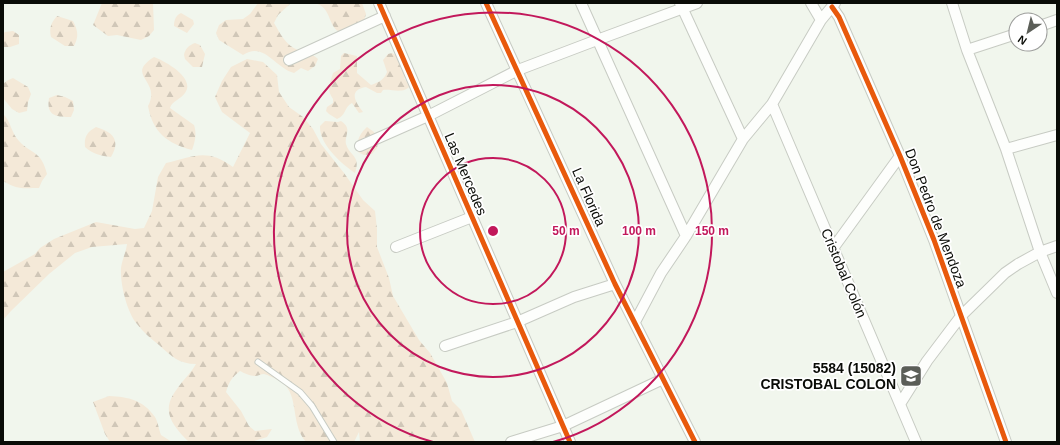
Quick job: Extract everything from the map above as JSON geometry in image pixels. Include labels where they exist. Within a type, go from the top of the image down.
[{"type":"street","name":"Las Mercedes","points":[[379,3],[570,442]]},
{"type":"street","name":"La Florida","points":[[486,3],[615,284],[695,442]]},
{"type":"street","points":[[581,3],[686,236]]},
{"type":"street","points":[[360,146],[428,116],[518,70],[681,6],[697,3]]},
{"type":"street","points":[[811,3],[821,20]]},
{"type":"street","points":[[952,3],[967,50],[1006,149],[1040,252],[1057,293]]},
{"type":"street","points":[[635,322],[661,273],[686,236],[743,140],[772,104],[821,20],[834,5]]},
{"type":"street","name":"Don Pedro de Mendoza","points":[[834,5],[900,156],[934,240],[1006,442]]},
{"type":"street","points":[[681,6],[743,140]]},
{"type":"street","points":[[289,60],[385,16]]},
{"type":"street","points":[[967,50],[1008,37]]},
{"type":"street","name":"Cristobal Colón","points":[[772,104],[916,442]]},
{"type":"street","points":[[1006,149],[1057,135]]},
{"type":"street","points":[[834,247],[900,156]]},
{"type":"street","points":[[396,247],[472,217]]},
{"type":"street","points":[[900,404],[927,361],[961,316],[1005,273],[1040,252],[1057,246]]},
{"type":"street","points":[[445,346],[517,322],[574,297],[615,284]]},
{"type":"street","points":[[511,442],[563,426],[663,379]]},
{"type":"lane","points":[[258,362],[300,392],[312,406],[334,442]]},
{"type":"green space","points":[[102,3],[153,3],[154,30],[149,36],[141,40],[117,35],[108,36],[93,25]]},
{"type":"green space","points":[[258,3],[291,3],[278,15],[274,23],[290,46],[311,54],[318,59],[315,66],[308,71],[301,68],[294,73],[287,70],[263,53],[257,51],[243,55],[219,40],[216,33],[219,25],[226,20],[243,19],[250,14]]},
{"type":"green space","points":[[314,3],[362,3],[366,14],[361,31],[351,34],[339,32],[332,24],[325,9]]},
{"type":"green space","points":[[181,13],[193,20],[194,24],[187,33],[174,26],[176,18]]},
{"type":"green space","points":[[57,16],[73,21],[77,34],[77,39],[74,46],[65,46],[51,37],[51,26]]},
{"type":"green space","points":[[13,31],[19,35],[19,44],[10,47],[3,47],[3,34],[5,32]]},
{"type":"green space","points":[[195,43],[200,45],[205,54],[202,67],[193,67],[185,59],[184,55],[186,49]]},
{"type":"green space","points":[[344,53],[357,56],[357,73],[371,85],[383,79],[387,72],[383,60],[388,54],[392,53],[398,57],[401,62],[407,75],[404,78],[410,86],[405,90],[383,90],[381,93],[377,93],[366,87],[360,89],[355,94],[355,97],[363,112],[359,113],[352,103],[342,116],[337,119],[326,111],[327,107],[333,103],[329,89],[333,73],[340,69],[341,56]]},
{"type":"green space","points":[[154,57],[172,66],[183,76],[186,82],[187,87],[185,93],[170,108],[194,125],[195,138],[192,150],[175,144],[162,136],[153,123],[148,106],[151,97],[151,90],[142,69],[146,63]]},
{"type":"green space","points":[[247,59],[263,62],[277,75],[279,92],[289,107],[303,117],[313,129],[321,144],[363,200],[375,211],[377,247],[389,278],[393,296],[419,340],[430,353],[447,383],[452,401],[461,410],[475,442],[360,442],[359,432],[354,442],[306,442],[298,426],[290,392],[285,385],[266,374],[253,376],[240,371],[231,380],[226,392],[241,411],[249,426],[255,431],[272,429],[267,437],[251,442],[189,442],[173,424],[170,417],[169,404],[177,389],[196,364],[185,363],[171,356],[144,333],[133,319],[125,298],[121,275],[121,268],[127,244],[92,247],[75,253],[49,274],[3,320],[3,272],[35,254],[40,248],[54,239],[96,222],[135,229],[144,228],[152,211],[158,177],[166,163],[201,155],[216,157],[233,167],[250,133],[222,112],[215,97],[222,81],[231,67]]},
{"type":"green space","points":[[13,78],[28,87],[31,94],[27,111],[19,113],[12,109],[3,98],[4,83]]},
{"type":"green space","points":[[57,95],[73,101],[74,110],[71,117],[57,116],[49,109],[49,98]]},
{"type":"green space","points":[[3,114],[8,120],[16,138],[36,154],[45,166],[47,174],[39,188],[17,187],[3,181]]},
{"type":"green space","points":[[325,121],[341,121],[347,127],[346,144],[356,159],[357,163],[355,173],[332,153],[323,140],[320,126]]},
{"type":"green space","points":[[96,127],[107,131],[114,138],[115,146],[111,157],[97,154],[85,147],[87,135]]},
{"type":"green space","points":[[367,127],[374,132],[378,143],[377,148],[372,154],[364,155],[358,152],[357,145],[360,135]]},
{"type":"green space","points":[[109,396],[135,400],[146,407],[155,417],[161,435],[172,442],[110,442],[105,434],[93,402]]},
{"type":"cycle path","points":[[379,3],[570,442]]},
{"type":"cycle path","points":[[486,3],[615,284],[695,442]]},
{"type":"cycle path","points":[[832,7],[839,17],[900,156],[934,240],[1006,442]]},
{"type":"place","name":"5584 (15082) CRISTOBAL COLON","points":[[911,376]]}]
